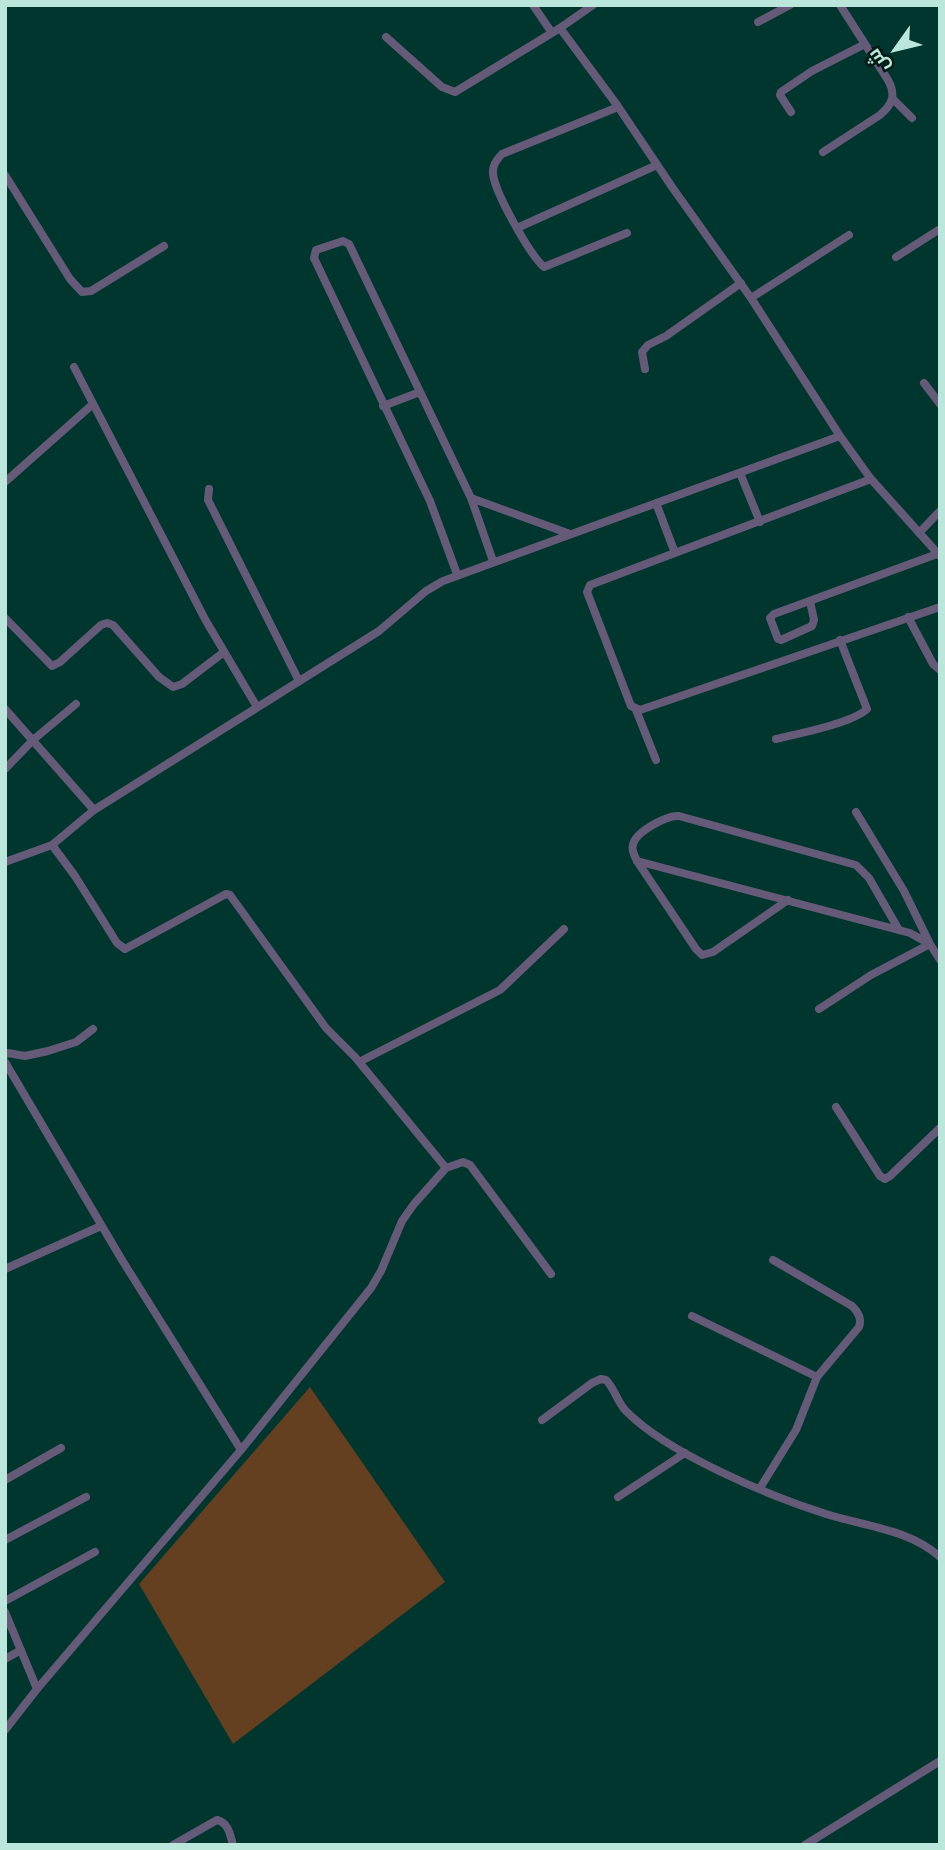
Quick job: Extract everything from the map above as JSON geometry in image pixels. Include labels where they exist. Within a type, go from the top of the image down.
[{"type":"street","points":[[533,5],[618,107],[741,283],[871,479],[939,555],[779,612],[770,618],[779,640],[812,626],[814,620],[810,601]]},
{"type":"street","points":[[386,37],[437,83],[455,92],[593,5]]},
{"type":"street","points":[[758,22],[790,5]]},
{"type":"street","points":[[841,5],[891,86],[893,99],[912,118]]},
{"type":"street","points":[[791,113],[780,95],[781,92],[812,71],[865,44]]},
{"type":"street","points":[[822,152],[880,115],[893,99]]},
{"type":"street","points":[[618,107],[507,152],[498,157],[493,173],[517,228],[544,267],[627,233]]},
{"type":"street","points":[[517,228],[657,165]]},
{"type":"street","points":[[5,175],[70,279],[82,292],[91,291],[164,246]]},
{"type":"street","points":[[896,257],[940,229]]},
{"type":"street","points":[[751,298],[849,235]]},
{"type":"street","points":[[457,574],[430,501],[314,258],[316,250],[343,241],[349,244],[471,498],[494,561]]},
{"type":"street","points":[[645,369],[642,352],[648,345],[666,336],[741,283]]},
{"type":"street","points":[[74,367],[224,652],[257,708]]},
{"type":"street","points":[[924,383],[940,404]]},
{"type":"street","points":[[383,406],[420,392]]},
{"type":"street","points":[[5,482],[93,404]]},
{"type":"street","points":[[5,862],[52,845],[94,810],[205,743],[379,631],[426,591],[457,574],[840,436]]},
{"type":"street","points":[[740,473],[760,522]]},
{"type":"street","points":[[656,760],[636,710],[629,703],[588,588],[594,583],[871,479]]},
{"type":"street","points":[[209,489],[208,500],[299,681]]},
{"type":"street","points":[[471,498],[570,534]]},
{"type":"street","points":[[656,503],[675,552]]},
{"type":"street","points":[[919,533],[940,511]]},
{"type":"street","points":[[636,710],[940,607]]},
{"type":"street","points":[[908,617],[933,664],[940,670]]},
{"type":"street","points":[[5,618],[51,666],[60,662],[101,625],[113,625],[159,677],[173,687],[224,652]]},
{"type":"street","points":[[776,739],[849,718],[867,709],[840,640]]},
{"type":"street","points":[[5,769],[33,740],[76,704]]},
{"type":"street","points":[[5,709],[94,810]]},
{"type":"street","points":[[856,812],[904,891],[940,960]]},
{"type":"street","points":[[788,900],[713,952],[702,955],[638,861],[632,847],[636,837],[666,817],[679,816],[860,867],[899,930]]},
{"type":"street","points":[[52,845],[117,943],[125,949],[226,894],[230,895],[327,1028],[359,1062],[446,1168]]},
{"type":"street","points":[[638,861],[899,930],[916,935],[930,944]]},
{"type":"street","points":[[359,1062],[499,990],[564,929]]},
{"type":"street","points":[[819,1009],[871,975],[930,944]]},
{"type":"street","points":[[5,1055],[8,1053],[25,1056],[48,1051],[76,1042],[93,1029]]},
{"type":"street","points":[[5,1062],[101,1226],[241,1450]]},
{"type":"street","points":[[836,1107],[880,1176],[885,1179],[940,1128]]},
{"type":"street","points":[[5,1730],[241,1450],[371,1288],[402,1221],[446,1168],[463,1162],[470,1165],[551,1274]]},
{"type":"street","points":[[5,1269],[101,1226]]},
{"type":"street","points":[[760,1488],[796,1430],[817,1377],[859,1327],[859,1316],[852,1306],[773,1260]]},
{"type":"street","points":[[692,1316],[817,1377]]},
{"type":"street","points":[[542,1420],[592,1383],[606,1380],[627,1412],[685,1452],[760,1488],[824,1514],[913,1538],[940,1557]]},
{"type":"street","points":[[5,1480],[61,1448]]},
{"type":"street","points":[[618,1497],[685,1452]]},
{"type":"street","points":[[5,1540],[86,1497]]},
{"type":"street","points":[[5,1601],[95,1552]]},
{"type":"street","points":[[5,1612],[37,1689]]},
{"type":"street","points":[[5,1659],[21,1650]]},
{"type":"street","points":[[809,1843],[940,1761]]},
{"type":"street","points":[[173,1845],[218,1820],[224,1822],[233,1845]]},
{"type":"shaded area","points":[[310,1387],[445,1582],[233,1744],[139,1584]]}]
